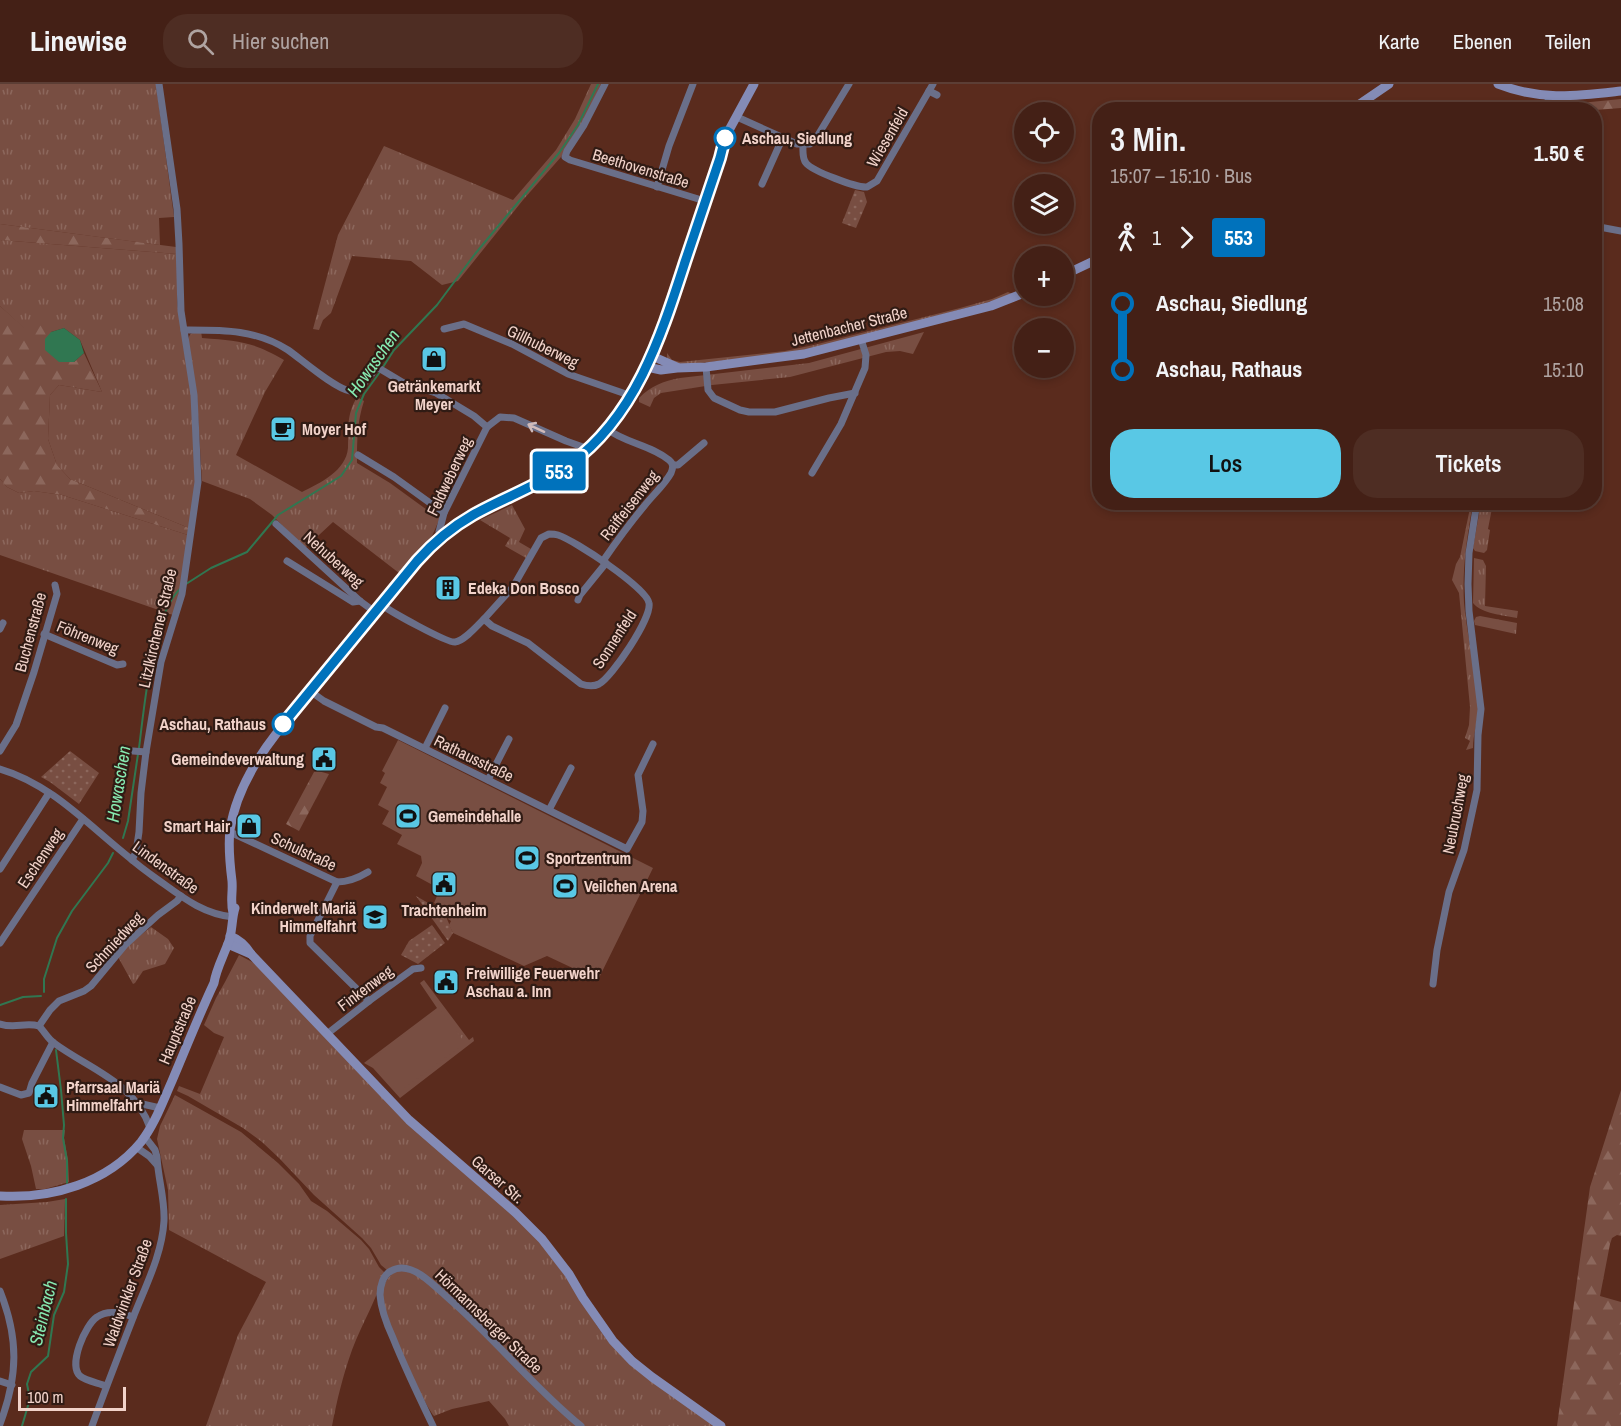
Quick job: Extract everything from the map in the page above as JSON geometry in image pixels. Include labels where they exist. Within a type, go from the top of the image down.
[{"type":"main road","name":"Hauptstraße","points":[[0,1196],[35,1195],[71,1188],[91,1180],[123,1160],[145,1137],[160,1108],[214,983],[229,942],[233,915],[230,832],[237,803],[258,760],[268,744],[378,608],[417,561],[441,537],[471,516],[555,474],[586,450],[607,429],[630,397],[652,356],[720,158],[734,135],[736,117],[754,84]]},
{"type":"main road","points":[[1363,102],[1389,84]]},
{"type":"main road","points":[[1498,84],[1519,91],[1549,96],[1570,97],[1621,91]]},
{"type":"main road","points":[[1074,270],[1092,262]]},
{"type":"main road","name":"Jettenbacher Straße","points":[[647,367],[661,370],[706,367],[788,357],[991,306],[1014,297]]},
{"type":"main road","name":"Jettenbacher Straße","points":[[652,356],[677,368]]},
{"type":"main road","name":"Garser Str.","points":[[229,942],[240,941],[409,1120],[516,1213],[542,1239],[606,1332],[632,1360],[652,1377],[722,1426]]},
{"type":"street","name":"Litzlkirchener Straße","points":[[132,860],[136,852],[139,832],[144,752],[161,662],[182,594],[198,482],[195,395],[181,311],[177,208],[159,84]]},
{"type":"street","name":"Beethovenstraße","points":[[605,84],[565,157],[705,201]]},
{"type":"street","points":[[657,187],[669,146],[693,84]]},
{"type":"street","points":[[736,117],[797,144],[810,144],[815,140],[849,84]]},
{"type":"street","points":[[931,87],[937,95]]},
{"type":"street","name":"Wiesenfeld","points":[[803,145],[803,158],[810,167],[855,186],[867,188],[877,181],[931,87]]},
{"type":"street","points":[[1548,102],[1549,96]]},
{"type":"street","points":[[762,184],[783,137]]},
{"type":"street","points":[[1602,227],[1621,231]]},
{"type":"street","name":"Gillhuberweg","points":[[444,329],[464,324],[512,344],[568,374],[630,397]]},
{"type":"street","points":[[184,330],[224,330],[260,336],[286,349],[349,391],[360,387],[377,367],[402,382],[436,393],[474,416],[487,428],[500,417],[506,416],[586,450]]},
{"type":"street","points":[[812,473],[842,424],[867,361],[861,339]]},
{"type":"street","points":[[706,367],[708,390],[714,398],[749,412],[775,412],[855,393]]},
{"type":"street","name":"Feldweberweg","points":[[441,537],[439,532],[444,513],[487,428]]},
{"type":"street","name":"Raiffeisenweg","points":[[607,429],[657,453],[673,465]]},
{"type":"street","name":"Raiffeisenweg","points":[[673,465],[678,465],[704,443]]},
{"type":"street","points":[[358,455],[394,477],[444,513]]},
{"type":"street","name":"Raiffeisenweg","points":[[604,562],[626,528],[666,480],[673,465]]},
{"type":"street","name":"Neubruchweg","points":[[1432,984],[1449,892],[1464,850],[1477,790],[1481,709],[1468,584],[1469,553],[1476,510]]},
{"type":"street","name":"Nehuberweg","points":[[276,524],[360,601],[378,608]]},
{"type":"street","name":"Sonnenfeld","points":[[378,608],[451,642],[460,640],[484,619],[513,586],[541,538],[549,534],[559,535],[604,562],[642,592],[650,606],[647,618],[623,656],[598,685],[591,686],[581,684],[528,643],[492,626],[484,619]]},
{"type":"street","points":[[287,561],[353,602],[360,601]]},
{"type":"street","points":[[578,600],[604,562]]},
{"type":"street","name":"Buchenstraße","points":[[0,751],[16,724],[34,672],[57,594],[55,585]]},
{"type":"street","name":"Föhrenweg","points":[[44,634],[117,666],[123,664]]},
{"type":"street","name":"Rathausstraße","points":[[310,691],[324,701],[376,727],[383,728],[425,748],[627,849],[642,822],[643,811],[638,775],[653,744]]},
{"type":"street","points":[[425,748],[445,708]]},
{"type":"street","points":[[488,780],[509,740]]},
{"type":"street","points":[[133,751],[144,752]]},
{"type":"street","points":[[549,810],[571,768]]},
{"type":"street","name":"Lindenstraße","points":[[0,769],[27,779],[49,793],[181,896],[209,913],[233,915]]},
{"type":"street","points":[[0,869],[49,793]]},
{"type":"street","name":"Eschenweg","points":[[0,943],[83,819]]},
{"type":"street","name":"Schulstraße","points":[[230,832],[337,882],[348,881],[368,872]]},
{"type":"street","points":[[337,882],[309,939],[313,947],[369,1001]]},
{"type":"street","name":"Schmiedweg","points":[[39,1026],[59,1001],[91,986],[125,945],[181,896]]},
{"type":"street","name":"Finkenweg","points":[[327,1034],[413,969],[421,968]]},
{"type":"street","points":[[0,1024],[8,1027],[29,1024],[39,1026],[52,1042],[101,1071],[138,1103],[150,1128]]},
{"type":"street","points":[[0,1088],[21,1095],[29,1093],[52,1042]]},
{"type":"street","points":[[138,1103],[160,1108]]},
{"type":"street","name":"Waldwinkler Straße","points":[[92,1426],[150,1278],[163,1232],[164,1203],[155,1150],[145,1137]]},
{"type":"street","points":[[136,1147],[157,1165]]},
{"type":"street","name":"Hörmannsberger Straße","points":[[433,1426],[402,1361],[382,1308],[380,1294],[384,1278],[387,1273],[401,1267],[421,1275],[439,1289],[545,1394],[581,1426]]},
{"type":"street","points":[[0,1291],[14,1338],[12,1385],[0,1424]]},
{"type":"street","points":[[106,1386],[81,1377],[75,1369],[76,1357],[85,1332],[97,1317],[115,1312],[134,1317]]},
{"type":"street","points":[[0,1382],[12,1385]]},
{"type":"green space","points":[[0,84],[156,84],[174,217],[159,218],[160,245],[0,224]]},
{"type":"green space","points":[[591,84],[601,84],[581,126],[561,157],[458,281],[442,285],[411,261],[352,256],[331,313],[323,320],[319,330],[313,329],[338,235],[384,146],[513,200],[556,150],[575,119]]},
{"type":"green space","points":[[1621,99],[1621,108],[1602,109],[1602,102],[1590,102]]},
{"type":"green space","points":[[855,190],[864,192],[867,202],[856,228],[842,223]]},
{"type":"green space","points":[[0,224],[176,247],[177,254],[0,240]]},
{"type":"green space","points":[[0,240],[177,254],[177,302],[192,397],[197,482],[189,528],[70,479],[57,465],[48,439],[50,395],[59,385],[102,392],[80,340],[64,328],[28,332],[0,306]]},
{"type":"green space","points":[[1008,292],[1012,294],[821,347],[777,355],[682,365],[667,360],[667,353],[672,360],[680,362],[785,351],[960,308]]},
{"type":"green space","points":[[0,306],[28,331],[41,325],[64,328],[51,332],[74,362],[84,353],[102,392],[59,385],[50,395],[48,439],[57,465],[70,479],[189,528],[188,535],[62,495],[34,491],[19,493],[7,487],[0,479]]},
{"type":"green space","points":[[201,331],[202,338],[244,343],[263,349],[284,360],[265,392],[236,455],[302,492],[331,475],[342,463],[348,448],[351,410],[357,397],[364,401],[357,439],[357,463],[390,483],[434,515],[437,512],[440,518],[432,536],[399,573],[333,522],[305,548],[272,515],[250,499],[202,481],[197,397],[188,340],[192,333]]},
{"type":"green space","points":[[924,332],[913,354],[900,351],[886,352],[790,377],[661,393],[654,398],[650,407],[639,402],[639,398],[648,390],[674,379],[809,363]]},
{"type":"green space","points":[[0,479],[7,487],[19,493],[34,491],[62,495],[188,535],[173,615],[0,555]]},
{"type":"green space","points":[[512,505],[525,529],[519,542],[531,549],[526,558],[505,546],[510,538],[480,520]]},
{"type":"green space","points":[[1470,510],[1472,510],[1464,565],[1464,603],[1478,707],[1473,748],[1466,750],[1470,741],[1465,738],[1469,725],[1470,707],[1459,593],[1452,580],[1460,557]]},
{"type":"green space","points":[[1480,510],[1492,510],[1487,550],[1484,553],[1475,551],[1473,548]]},
{"type":"green space","points":[[1474,558],[1483,560],[1486,566],[1485,606],[1518,611],[1517,618],[1487,612],[1473,603]]},
{"type":"green space","points":[[1476,617],[1517,623],[1516,634],[1475,625]]},
{"type":"green space","name":"Sportzentrum","points":[[398,740],[653,868],[598,980],[547,956],[524,966],[453,933],[449,925],[451,921],[448,919],[452,912],[434,903],[440,889],[416,876],[422,863],[421,856],[397,844],[402,835],[382,824],[389,811],[378,805],[387,787],[380,783],[385,773],[382,771]]},
{"type":"green space","points":[[70,751],[99,773],[79,804],[41,777]]},
{"type":"green space","points":[[314,772],[329,774],[299,831],[286,824]]},
{"type":"green space","points":[[416,896],[444,912],[453,933],[448,941]]},
{"type":"green space","points":[[432,925],[445,943],[418,964],[401,955],[409,941]]},
{"type":"green space","points":[[151,927],[168,939],[174,948],[165,964],[143,971],[133,984],[118,957],[127,946]]},
{"type":"green space","points":[[239,955],[254,963],[407,1123],[514,1216],[539,1241],[610,1344],[715,1426],[584,1426],[422,1273],[387,1270],[362,1238],[314,1195],[262,1142],[243,1128],[177,1091],[179,1086],[200,1094],[224,1037],[204,1025]]},
{"type":"green space","points":[[424,980],[469,1040],[473,1037],[474,1041],[400,1098],[373,1068],[364,1063],[437,1008],[420,983]]},
{"type":"green space","points":[[439,1008],[465,1043],[398,1093],[372,1059]]},
{"type":"green space","points":[[1621,1090],[1621,1236],[1617,1235],[1612,1238],[1600,1296],[1621,1302],[1621,1426],[1557,1426],[1590,1187]]},
{"type":"green space","points":[[175,1095],[241,1132],[278,1163],[299,1184],[311,1201],[327,1211],[361,1240],[385,1273],[352,1350],[340,1388],[332,1426],[206,1426],[238,1335],[266,1282],[169,1230],[168,1190],[157,1139],[160,1126]]},
{"type":"green space","points":[[24,1130],[65,1130],[69,1182],[45,1189],[36,1189],[22,1139]]},
{"type":"green space","points":[[65,1199],[64,1236],[0,1259],[0,1205]]},
{"type":"green space","points":[[395,1271],[411,1271],[438,1291],[578,1426],[509,1426],[489,1401],[452,1409],[434,1416],[420,1393],[388,1320],[382,1295],[383,1288]]},
{"type":"shaded area","points":[[64,328],[80,340],[84,353],[74,362],[59,362],[45,350],[45,339],[51,332]]},
{"type":"waterway","name":"Howaschen","points":[[383,367],[394,350],[437,305],[475,254],[559,153],[578,125],[598,84]]},
{"type":"waterway","name":"Howaschen","points":[[186,584],[211,568],[247,552],[278,515],[341,476],[352,460],[356,413],[364,394],[380,372]]},
{"type":"waterway","name":"Howaschen","points":[[139,748],[156,640],[171,600],[181,588]]},
{"type":"waterway","name":"Howaschen","points":[[123,838],[128,821],[138,754]]},
{"type":"waterway","name":"Howaschen","points":[[44,992],[44,979],[57,938],[72,911],[113,853]]},
{"type":"waterway","points":[[0,1005],[23,997],[41,996]]},
{"type":"waterway","name":"Steinbach","points":[[56,1050],[67,1161],[67,1183]]},
{"type":"waterway","name":"Steinbach","points":[[22,1426],[30,1399],[27,1384],[31,1372],[48,1356],[54,1315],[64,1292],[68,1264],[66,1199]]},
{"type":"bus line","name":"553","points":[[283,724],[434,543],[471,516],[564,468],[586,450],[616,418],[639,384],[652,356],[725,138]]},
{"type":"place","name":"Aschau, Siedlung","points":[[725,138]]},
{"type":"place","name":"Getränkemarkt Meyer","points":[[434,359]]},
{"type":"place","name":"Moyer Hof","points":[[283,429]]},
{"type":"place","name":"Edeka Don Bosco","points":[[448,588]]},
{"type":"place","name":"Aschau, Rathaus","points":[[283,724]]},
{"type":"place","name":"Gemeindeverwaltung","points":[[324,759]]},
{"type":"place","name":"Gemeindehalle","points":[[408,816]]},
{"type":"place","name":"Smart Hair","points":[[249,826]]},
{"type":"place","name":"Sportzentrum","points":[[527,858]]},
{"type":"place","name":"Trachtenheim","points":[[444,884]]},
{"type":"place","name":"Veilchen Arena","points":[[565,886]]},
{"type":"place","name":"Kinderwelt Mariä Himmelfahrt","points":[[375,917]]},
{"type":"place","name":"Freiwillige Feuerwehr Aschau a. Inn","points":[[446,982]]},
{"type":"place","name":"Pfarrsaal Mariä Himmelfahrt","points":[[46,1096]]}]
